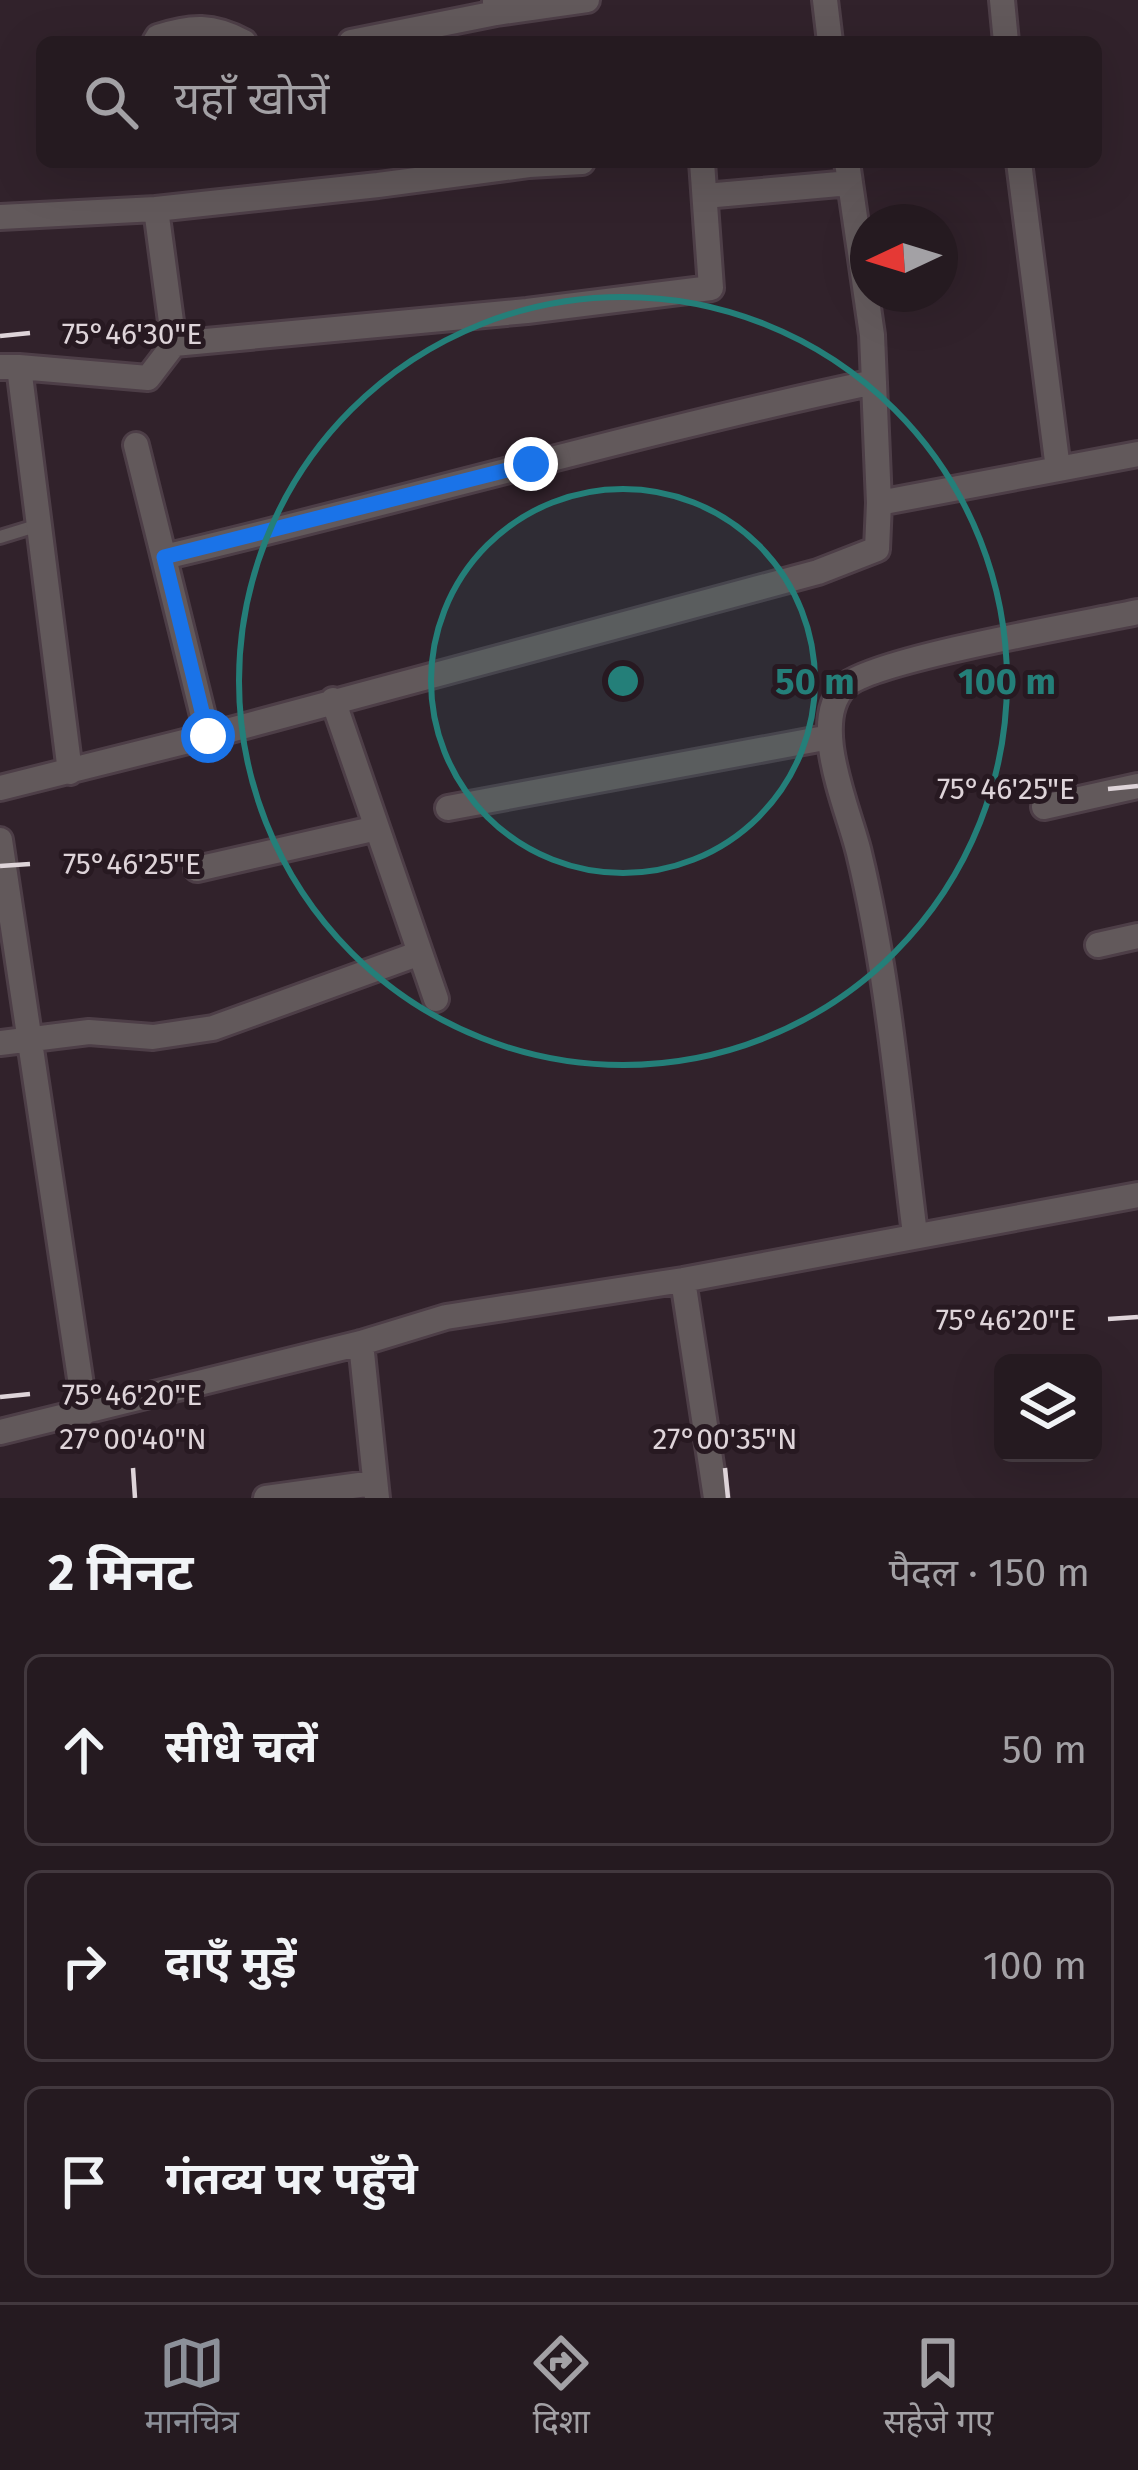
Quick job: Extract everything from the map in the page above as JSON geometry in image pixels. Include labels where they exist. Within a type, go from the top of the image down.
[{"type":"street","points":[[376,36],[496,7],[587,0]]},
{"type":"street","points":[[825,0],[829,36]]},
{"type":"street","points":[[1002,0],[1005,36]]},
{"type":"street","points":[[161,36],[191,26],[233,36]]},
{"type":"street","points":[[0,217],[156,208],[500,168]]},
{"type":"street","points":[[70,772],[39,525],[10,367],[148,378],[175,344],[527,311],[711,288],[703,168]]},
{"type":"street","points":[[1019,168],[1058,470]]},
{"type":"street","points":[[0,788],[818,572],[877,548],[872,335],[849,173],[705,196]]},
{"type":"street","points":[[156,208],[175,344]]},
{"type":"street","points":[[164,557],[453,482],[874,382]]},
{"type":"street","points":[[136,445],[208,736]]},
{"type":"street","points":[[879,503],[1138,454]]},
{"type":"street","points":[[915,1234],[871,917],[830,737],[831,709],[846,685],[890,667],[1138,612]]},
{"type":"street","points":[[333,700],[436,1000]]},
{"type":"street","points":[[448,808],[830,737]]},
{"type":"street","points":[[1043,807],[1138,786]]},
{"type":"street","points":[[197,869],[377,827]]},
{"type":"street","points":[[0,840],[85,1412]]},
{"type":"street","points":[[1098,945],[1138,936]]},
{"type":"street","points":[[0,1043],[89,1032],[153,1037],[213,1028],[420,953]]},
{"type":"street","points":[[0,1432],[361,1343],[446,1317],[682,1280],[1138,1195]]},
{"type":"street","points":[[682,1280],[716,1498]]},
{"type":"street","points":[[266,1498],[376,1490],[361,1343]]},
{"type":"lane","points":[[0,537],[39,525]]},
{"type":"route","points":[[208,736],[164,557],[531,464]]}]
